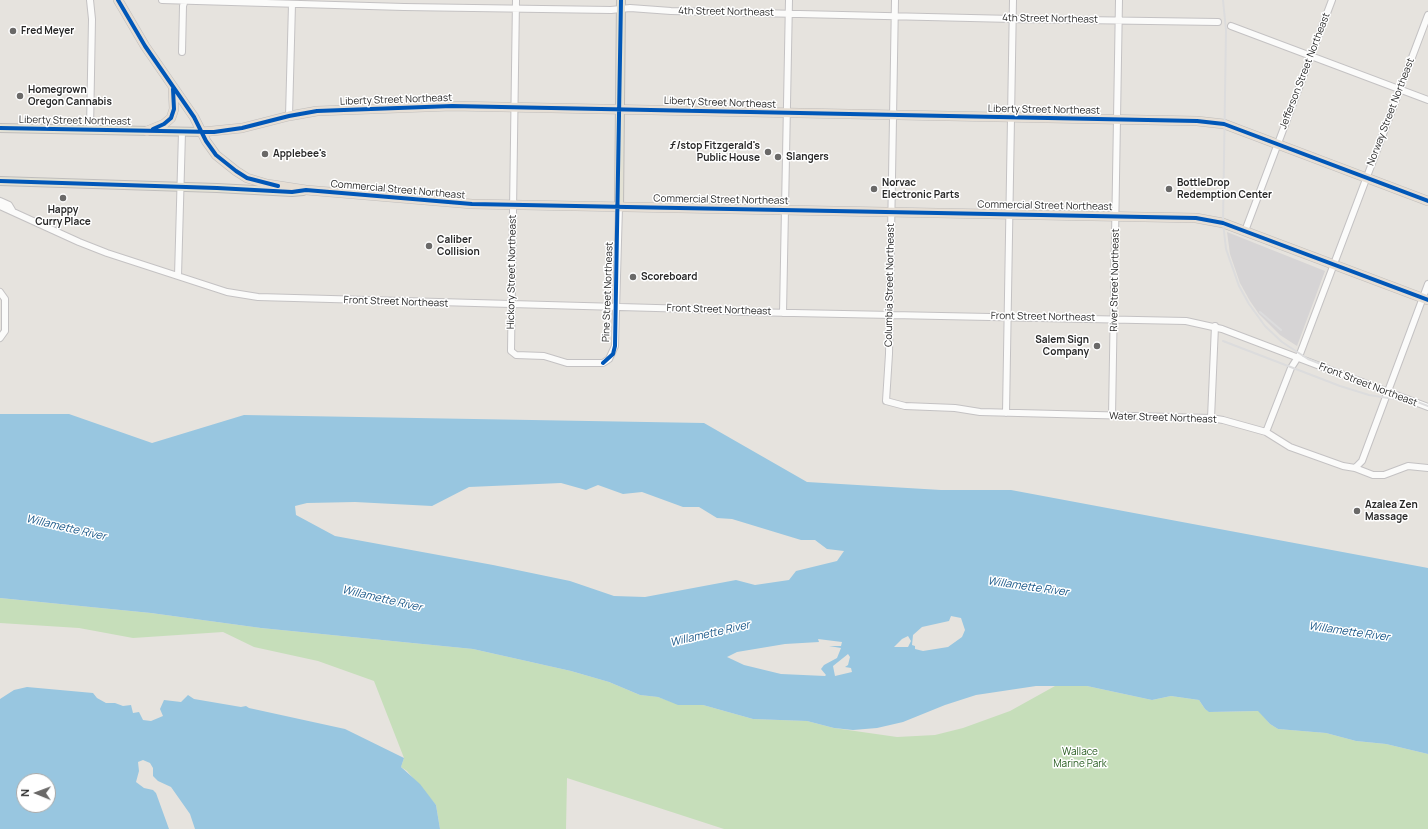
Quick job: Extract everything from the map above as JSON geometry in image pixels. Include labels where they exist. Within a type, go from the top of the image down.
[{"type":"highway","points":[[118,0],[173,89],[194,117],[216,155],[230,167],[247,178],[267,184],[306,190]]},
{"type":"highway","points":[[147,131],[164,124],[172,118],[174,109],[173,89]]},
{"type":"highway","name":"Liberty Street Northeast","points":[[202,132],[242,128],[289,116],[317,112],[350,109],[452,106],[1118,119],[1217,123],[1428,201]]},
{"type":"highway","name":"Commercial Street Northeast","points":[[306,190],[438,202],[1196,218],[1215,221],[1244,231],[1426,299]]},
{"type":"main road","name":"Pine Street Northeast","points":[[619,207],[621,0]]},
{"type":"main road","name":"Liberty Street Northeast","points":[[0,128],[202,132]]},
{"type":"main road","name":"Commercial Street Northeast","points":[[0,181],[292,192],[306,190]]},
{"type":"street","points":[[90,0],[92,18],[90,129]]},
{"type":"street","name":"4th Street Northeast","points":[[162,0],[292,4],[412,3],[515,8],[621,10],[635,8],[789,14],[1218,22]]},
{"type":"street","points":[[182,52],[183,6],[185,0]]},
{"type":"street","name":"Hickory Street Northeast","points":[[516,0],[511,351],[516,355],[544,356],[567,363],[603,363]]},
{"type":"street","points":[[784,313],[789,0]]},
{"type":"street","name":"Columbia Street Northeast","points":[[886,401],[890,315],[894,0]]},
{"type":"street","points":[[1006,413],[1013,0]]},
{"type":"street","name":"River Street Northeast","points":[[1112,416],[1115,319],[1119,0]]},
{"type":"street","name":"Jefferson Street Northeast","points":[[1244,231],[1312,57],[1332,0]]},
{"type":"street","points":[[289,116],[292,4]]},
{"type":"street","name":"Norway Street Northeast","points":[[1266,432],[1291,368],[1298,357],[1334,265],[1428,15]]},
{"type":"street","points":[[1231,26],[1428,100]]},
{"type":"street","points":[[178,276],[182,132]]},
{"type":"street","name":"Front Street Northeast","points":[[0,201],[9,205],[12,210]]},
{"type":"street","name":"Front Street Northeast","points":[[0,206],[12,210],[79,242],[227,292],[270,299],[616,307],[784,313],[1186,321],[1214,326],[1428,408]]},
{"type":"street","name":"Pine Street Northeast","points":[[603,363],[613,354],[615,346],[619,207]]},
{"type":"street","points":[[1355,468],[1362,461],[1426,299],[1428,284]]},
{"type":"street","points":[[0,292],[5,299],[5,331],[0,338]]},
{"type":"street","points":[[1211,418],[1214,326]]},
{"type":"street","name":"Water Street Northeast","points":[[886,401],[905,406],[1006,413],[1211,418],[1266,432],[1290,447],[1343,466],[1355,468],[1380,476],[1408,466],[1428,468]]},
{"type":"shaded area","points":[[1227,232],[1325,271],[1297,346],[1280,335],[1259,314],[1250,301],[1240,283],[1230,254]]},
{"type":"green space","name":"Wallace Marine Park","points":[[0,598],[151,613],[261,628],[473,649],[571,671],[609,682],[640,695],[658,697],[678,704],[703,705],[753,719],[807,721],[834,728],[897,737],[935,735],[963,728],[1010,711],[1055,686],[1087,686],[1152,700],[1171,696],[1199,700],[1205,709],[1210,712],[1259,711],[1270,724],[1278,729],[1326,733],[1356,741],[1386,744],[1428,754],[1428,829],[724,829],[567,778],[566,829],[440,829],[436,805],[407,771],[401,767],[404,758],[374,681],[318,661],[254,647],[223,632],[133,638],[79,628],[0,623]]},
{"type":"water","name":"Willamette River","points":[[0,414],[69,414],[152,443],[244,415],[704,423],[807,482],[941,490],[1011,490],[1428,568],[1428,754],[1386,744],[1356,741],[1326,733],[1278,729],[1270,724],[1258,711],[1209,712],[1199,700],[1171,696],[1152,700],[1087,686],[1036,686],[976,695],[945,705],[903,722],[877,728],[853,730],[834,728],[807,721],[753,719],[703,705],[678,705],[658,697],[640,695],[609,682],[571,671],[473,649],[261,628],[151,613],[0,598]],"holes":[[[561,483],[586,490],[598,485],[623,494],[642,492],[683,507],[699,507],[717,518],[732,519],[801,540],[815,540],[827,549],[844,551],[837,561],[796,571],[789,580],[755,585],[736,580],[645,597],[614,596],[570,581],[493,565],[335,536],[296,515],[295,506],[307,503],[355,502],[432,506],[469,487]],[[951,616],[961,618],[965,630],[962,637],[948,647],[923,651],[915,649],[915,646],[912,645],[913,635],[922,627],[949,621]],[[908,636],[911,641],[908,647],[894,647],[902,639]],[[818,639],[842,642],[841,646],[829,646],[841,648],[837,658],[824,665],[821,669],[826,675],[825,676],[781,674],[744,665],[727,657],[737,652],[785,644],[819,642]],[[848,654],[850,657],[848,665],[845,667],[851,668],[852,672],[835,676],[833,666]]]},
{"type":"water","points":[[27,687],[93,693],[97,698],[106,703],[115,703],[123,706],[131,705],[133,713],[139,712],[143,720],[151,721],[163,716],[160,709],[164,700],[181,702],[188,695],[194,699],[241,707],[246,706],[249,708],[345,729],[404,758],[401,767],[420,784],[436,805],[440,829],[195,829],[190,814],[171,787],[158,781],[153,776],[153,768],[150,763],[143,760],[138,762],[139,771],[136,782],[144,788],[153,790],[156,793],[169,829],[0,829],[0,699],[14,690]]},
{"type":"railway","points":[[1223,0],[1226,30],[1223,223],[1226,249],[1239,286],[1249,304],[1265,326],[1282,342],[1308,359],[1428,406]]},
{"type":"railway","points":[[1260,312],[1281,330]]},
{"type":"railway","points":[[1223,341],[1340,386],[1369,395],[1401,400]]},
{"type":"cycle path","points":[[118,0],[145,46],[194,117],[206,141],[216,155],[247,178],[278,186]]},
{"type":"cycle path","points":[[603,363],[613,354],[615,346],[621,0]]},
{"type":"cycle path","points":[[153,129],[164,124],[171,118],[174,109],[173,89]]},
{"type":"cycle path","points":[[0,128],[214,132],[242,128],[289,116],[317,111],[452,106],[1197,121],[1224,124],[1428,201]]},
{"type":"cycle path","points":[[0,181],[292,192],[306,190],[472,204],[1196,218],[1223,223],[1428,300]]},
{"type":"place","name":"Fred Meyer","points":[[13,31]]},
{"type":"place","name":"Homegrown Oregon Cannabis","points":[[20,96]]},
{"type":"place","name":"ƒ/stop Fitzgerald's Public House","points":[[768,152]]},
{"type":"place","name":"Applebee's","points":[[265,154]]},
{"type":"place","name":"Slangers","points":[[778,157]]},
{"type":"place","name":"Norvac Electronic Parts","points":[[874,189]]},
{"type":"place","name":"BottleDrop Redemption Center","points":[[1169,189]]},
{"type":"place","name":"Happy Curry Place","points":[[63,198]]},
{"type":"place","name":"Caliber Collision","points":[[429,246]]},
{"type":"place","name":"Scoreboard","points":[[633,277]]},
{"type":"place","name":"Salem Sign Company","points":[[1097,346]]},
{"type":"place","name":"Azalea Zen Massage","points":[[1357,511]]}]
